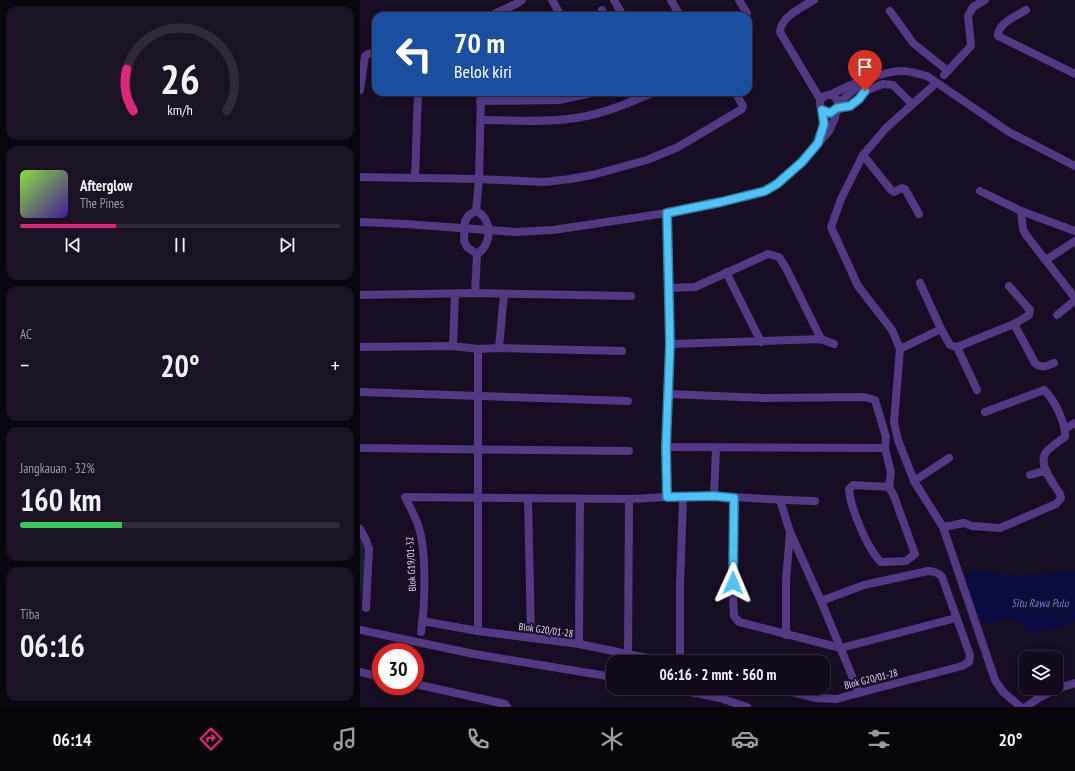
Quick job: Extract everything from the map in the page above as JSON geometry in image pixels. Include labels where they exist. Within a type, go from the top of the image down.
[{"type":"street","points":[[552,0],[559,12]]},
{"type":"street","points":[[614,0],[621,12]]},
{"type":"street","points":[[671,0],[678,12]]},
{"type":"street","points":[[739,0],[746,12]]},
{"type":"street","points":[[814,0],[790,16],[781,25],[780,32],[820,99],[819,105],[822,110],[824,124],[818,143]]},
{"type":"street","points":[[890,11],[913,43],[946,73],[971,46],[968,16],[973,7],[985,0]]},
{"type":"street","points":[[498,12],[519,2]]},
{"type":"street","points":[[512,12],[519,2]]},
{"type":"street","points":[[1026,10],[1001,26],[997,32],[998,36],[1075,74]]},
{"type":"street","points":[[360,90],[365,56],[372,54]]},
{"type":"street","points":[[820,99],[825,95],[864,80],[901,71],[914,72],[927,76],[1009,132],[1075,166]]},
{"type":"street","points":[[822,110],[830,113],[864,80]]},
{"type":"street","points":[[838,106],[850,106],[859,99],[865,91],[883,84],[893,85],[912,104]]},
{"type":"street","points":[[932,87],[886,128],[864,156],[841,199],[831,227],[858,286],[892,330],[900,349],[894,422],[898,440],[914,481],[943,527],[995,680],[1003,692],[1021,707]]},
{"type":"street","points":[[360,222],[406,224],[488,231],[515,232],[553,230],[667,213],[765,191],[783,179],[802,162],[831,128],[838,106],[836,98],[830,94]]},
{"type":"street","points":[[415,178],[418,96]]},
{"type":"street","points":[[477,254],[467,247],[464,241],[464,229],[467,218],[476,211],[479,179],[481,96]]},
{"type":"street","points":[[480,101],[542,101],[559,100],[578,96]]},
{"type":"street","points":[[481,120],[535,121],[576,118],[592,115],[645,96]]},
{"type":"street","points":[[360,177],[551,182],[592,175],[647,160],[678,147],[742,109],[743,106],[737,96]]},
{"type":"street","points":[[864,156],[892,191],[895,192],[902,188],[905,189],[919,214]]},
{"type":"street","points":[[980,191],[1021,211],[1075,231]]},
{"type":"street","points":[[475,293],[477,254],[484,248],[487,242],[488,231],[488,222],[484,215],[476,211]]},
{"type":"street","points":[[1021,211],[1024,232],[1075,299],[1057,315]]},
{"type":"street","points":[[667,213],[670,344],[666,447],[667,497]]},
{"type":"street","points":[[1046,260],[1075,241]]},
{"type":"street","points":[[668,288],[695,288],[726,272],[768,254],[779,257],[786,268],[821,339]]},
{"type":"street","points":[[726,272],[761,342]]},
{"type":"street","points":[[920,282],[941,329],[950,345],[957,347],[1014,324],[1029,315],[1031,312],[1030,310],[1010,286]]},
{"type":"street","points":[[360,295],[475,293],[631,296]]},
{"type":"street","points":[[453,346],[455,294]]},
{"type":"street","points":[[500,348],[504,294]]},
{"type":"street","points":[[1014,324],[1038,366],[1044,367],[1054,363]]},
{"type":"street","points":[[900,349],[941,329]]},
{"type":"street","points":[[670,344],[821,339],[834,344]]},
{"type":"street","points":[[360,347],[453,346],[478,350],[500,348],[622,351]]},
{"type":"street","points":[[957,347],[977,390]]},
{"type":"street","points":[[478,350],[478,631]]},
{"type":"street","points":[[943,527],[964,523],[972,526],[1000,528],[1056,504],[1061,498],[1047,472],[1043,461],[1046,452],[1065,437],[1066,428],[1051,396],[1044,390],[985,412]]},
{"type":"street","points":[[360,392],[628,401]]},
{"type":"street","points":[[669,394],[764,398],[864,397],[875,400],[886,437],[885,448],[891,473],[889,487],[915,554],[906,561],[881,562],[875,557],[868,544],[850,499],[849,490],[853,485],[889,487]]},
{"type":"street","points":[[1066,428],[1075,424]]},
{"type":"street","points":[[666,447],[885,448]]},
{"type":"street","points":[[360,448],[478,448],[629,451]]},
{"type":"street","points":[[714,496],[716,448]]},
{"type":"street","points":[[914,481],[949,458]]},
{"type":"street","points":[[1030,475],[1040,472],[1047,472]]},
{"type":"street","points":[[478,498],[629,499],[714,496],[815,501]]},
{"type":"street","points":[[680,655],[680,585],[683,497]]},
{"type":"street","name":"Blok G19/01-32","points":[[421,632],[423,561],[420,533],[413,513],[405,498],[478,498]]},
{"type":"street","points":[[528,498],[531,638]]},
{"type":"street","points":[[734,498],[733,597],[736,619],[739,622],[841,648],[956,618],[942,577],[938,573],[932,571],[860,586],[821,601]]},
{"type":"street","points":[[579,644],[580,499]]},
{"type":"street","points":[[628,654],[629,499]]},
{"type":"street","points":[[780,500],[790,532],[821,601],[859,693]]},
{"type":"street","points":[[360,529],[369,549],[366,608]]},
{"type":"street","points":[[786,635],[786,581],[790,532]]},
{"type":"street","name":"Blok G20/01-28","points":[[804,695],[830,699],[859,693],[962,666],[969,662],[970,655],[956,618]]},
{"type":"street","name":"Blok G20/01-28","points":[[422,621],[478,631],[579,644],[633,655]]},
{"type":"street","points":[[360,630],[474,654],[606,675]]},
{"type":"street","points":[[360,672],[372,675]]},
{"type":"street","points":[[1026,707],[1048,693],[1075,683]]},
{"type":"street","points":[[424,686],[484,703],[505,704],[507,707]]},
{"type":"street","points":[[705,695],[720,698],[747,707]]},
{"type":"shaded area","points":[[360,530],[364,535],[365,588],[360,594]]},
{"type":"water","name":"Situ Rawa Pulo","points":[[975,570],[999,574],[1018,575],[1075,571],[1075,622],[1051,630],[1037,632],[1028,631],[1017,621],[1008,618],[989,625],[986,624],[979,616],[966,587],[965,577],[970,571]]},
{"type":"route","points":[[733,583],[734,498],[714,496],[667,497],[666,447],[670,344],[667,213],[765,191],[777,184],[802,162],[818,143],[824,130],[822,110],[830,113],[837,108],[850,106],[859,99],[865,91]]}]
